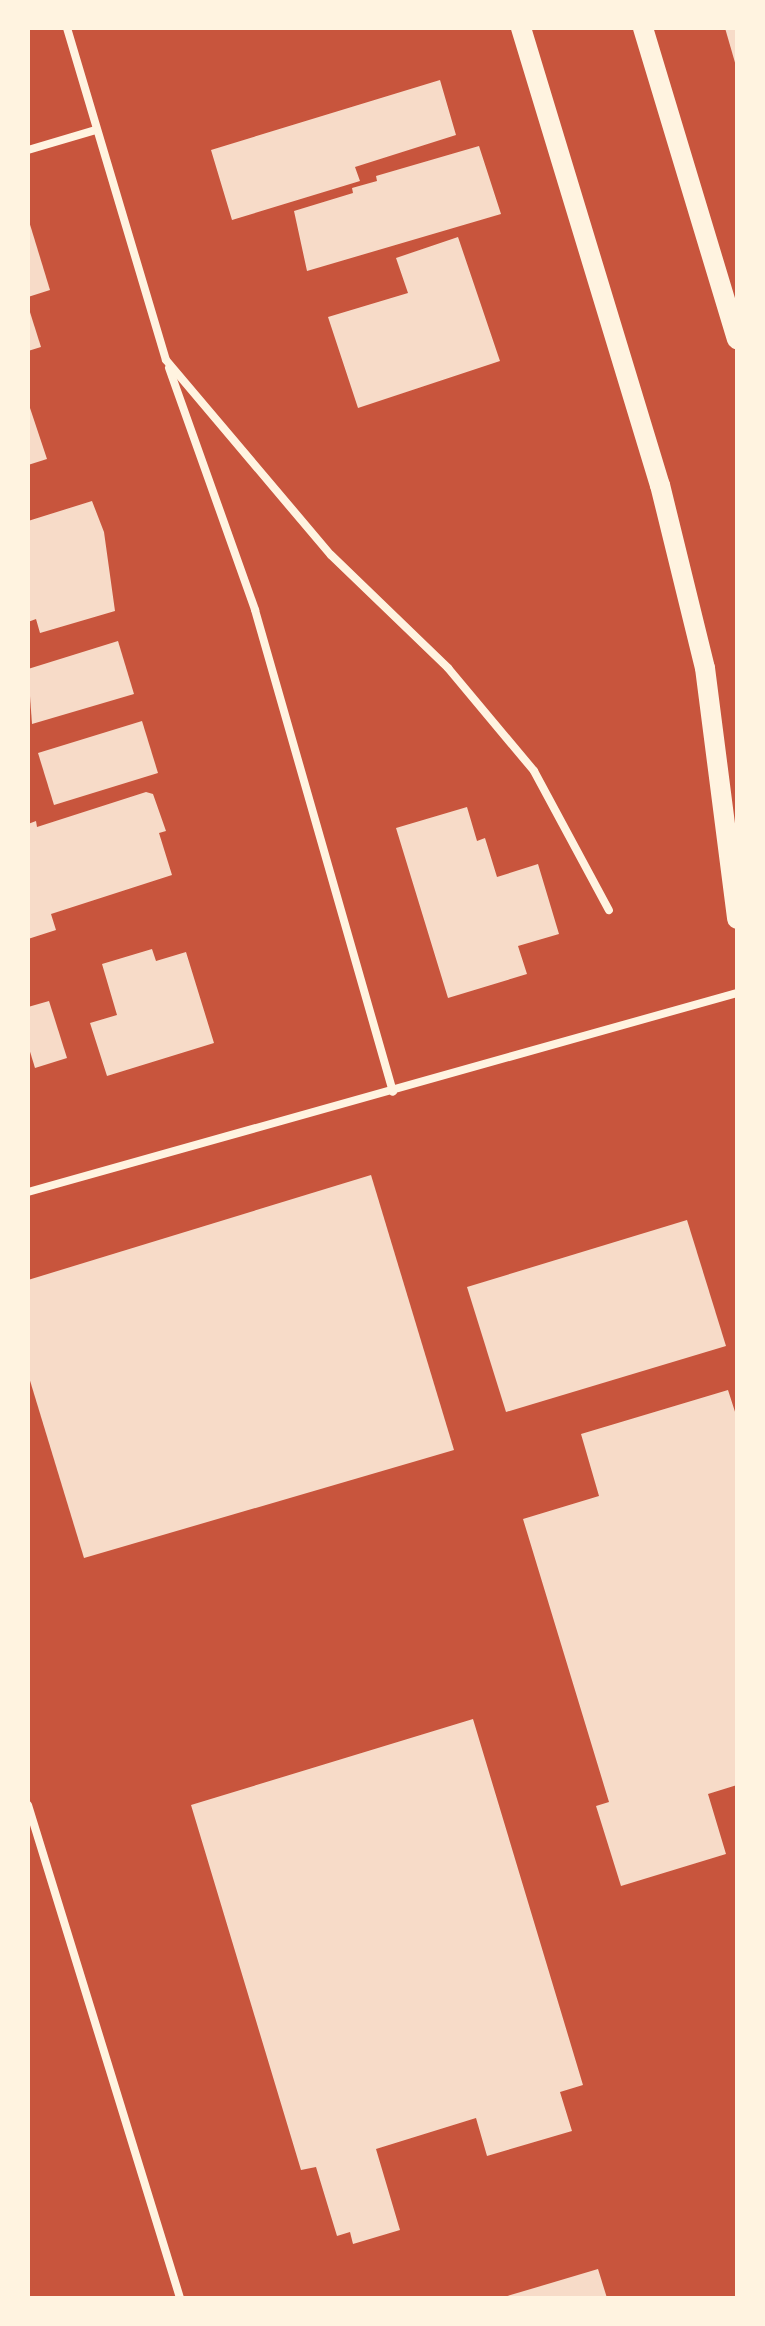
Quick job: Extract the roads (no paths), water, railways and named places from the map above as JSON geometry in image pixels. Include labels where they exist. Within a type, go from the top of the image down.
[{"type":"main road","points":[[521,28],[660,485],[705,668],[737,919]]},
{"type":"main road","points":[[643,28],[737,339]]},
{"type":"street","points":[[67,28],[166,360],[255,610],[393,1092]]},
{"type":"street","points":[[28,150],[96,130]]},
{"type":"street","points":[[166,360],[331,555],[448,668],[534,771],[609,910]]},
{"type":"street","points":[[28,1192],[737,993]]},
{"type":"street","points":[[28,1805],[180,2298]]}]
